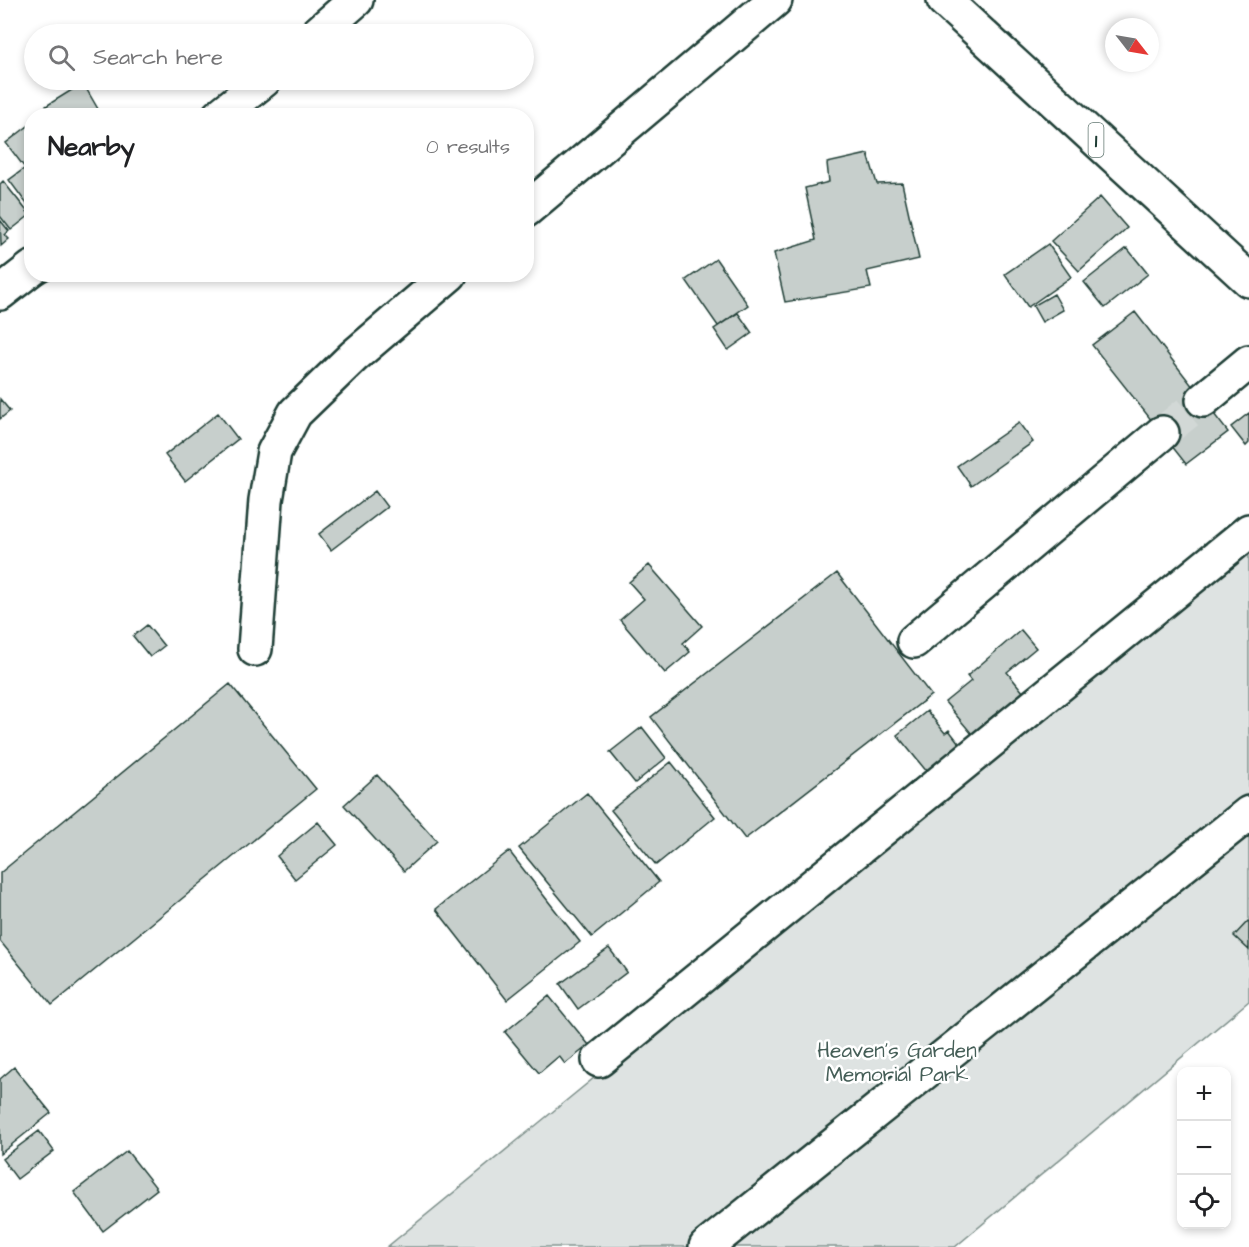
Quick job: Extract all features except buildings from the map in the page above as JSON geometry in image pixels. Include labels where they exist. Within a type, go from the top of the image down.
[{"type":"main road","points":[[328,24],[356,0]]},
{"type":"main road","points":[[534,203],[775,0]]},
{"type":"main road","name":"1","points":[[944,0],[1249,280]]},
{"type":"main road","points":[[229,108],[252,90]]},
{"type":"main road","points":[[0,293],[24,274]]},
{"type":"main road","points":[[255,649],[266,500],[274,452],[295,413],[354,356],[441,282]]},
{"type":"main road","points":[[1203,400],[1249,362]]},
{"type":"main road","points":[[914,641],[1162,433]]},
{"type":"main road","points":[[599,1060],[1249,531]]},
{"type":"main road","points":[[706,1247],[1249,813]]},
{"type":"green space","name":"Heaven's Garden Memorial Park","points":[[1249,543],[1249,1001],[955,1247],[387,1247]]},
{"type":"tunnel","points":[[1162,433],[1203,400]]}]
